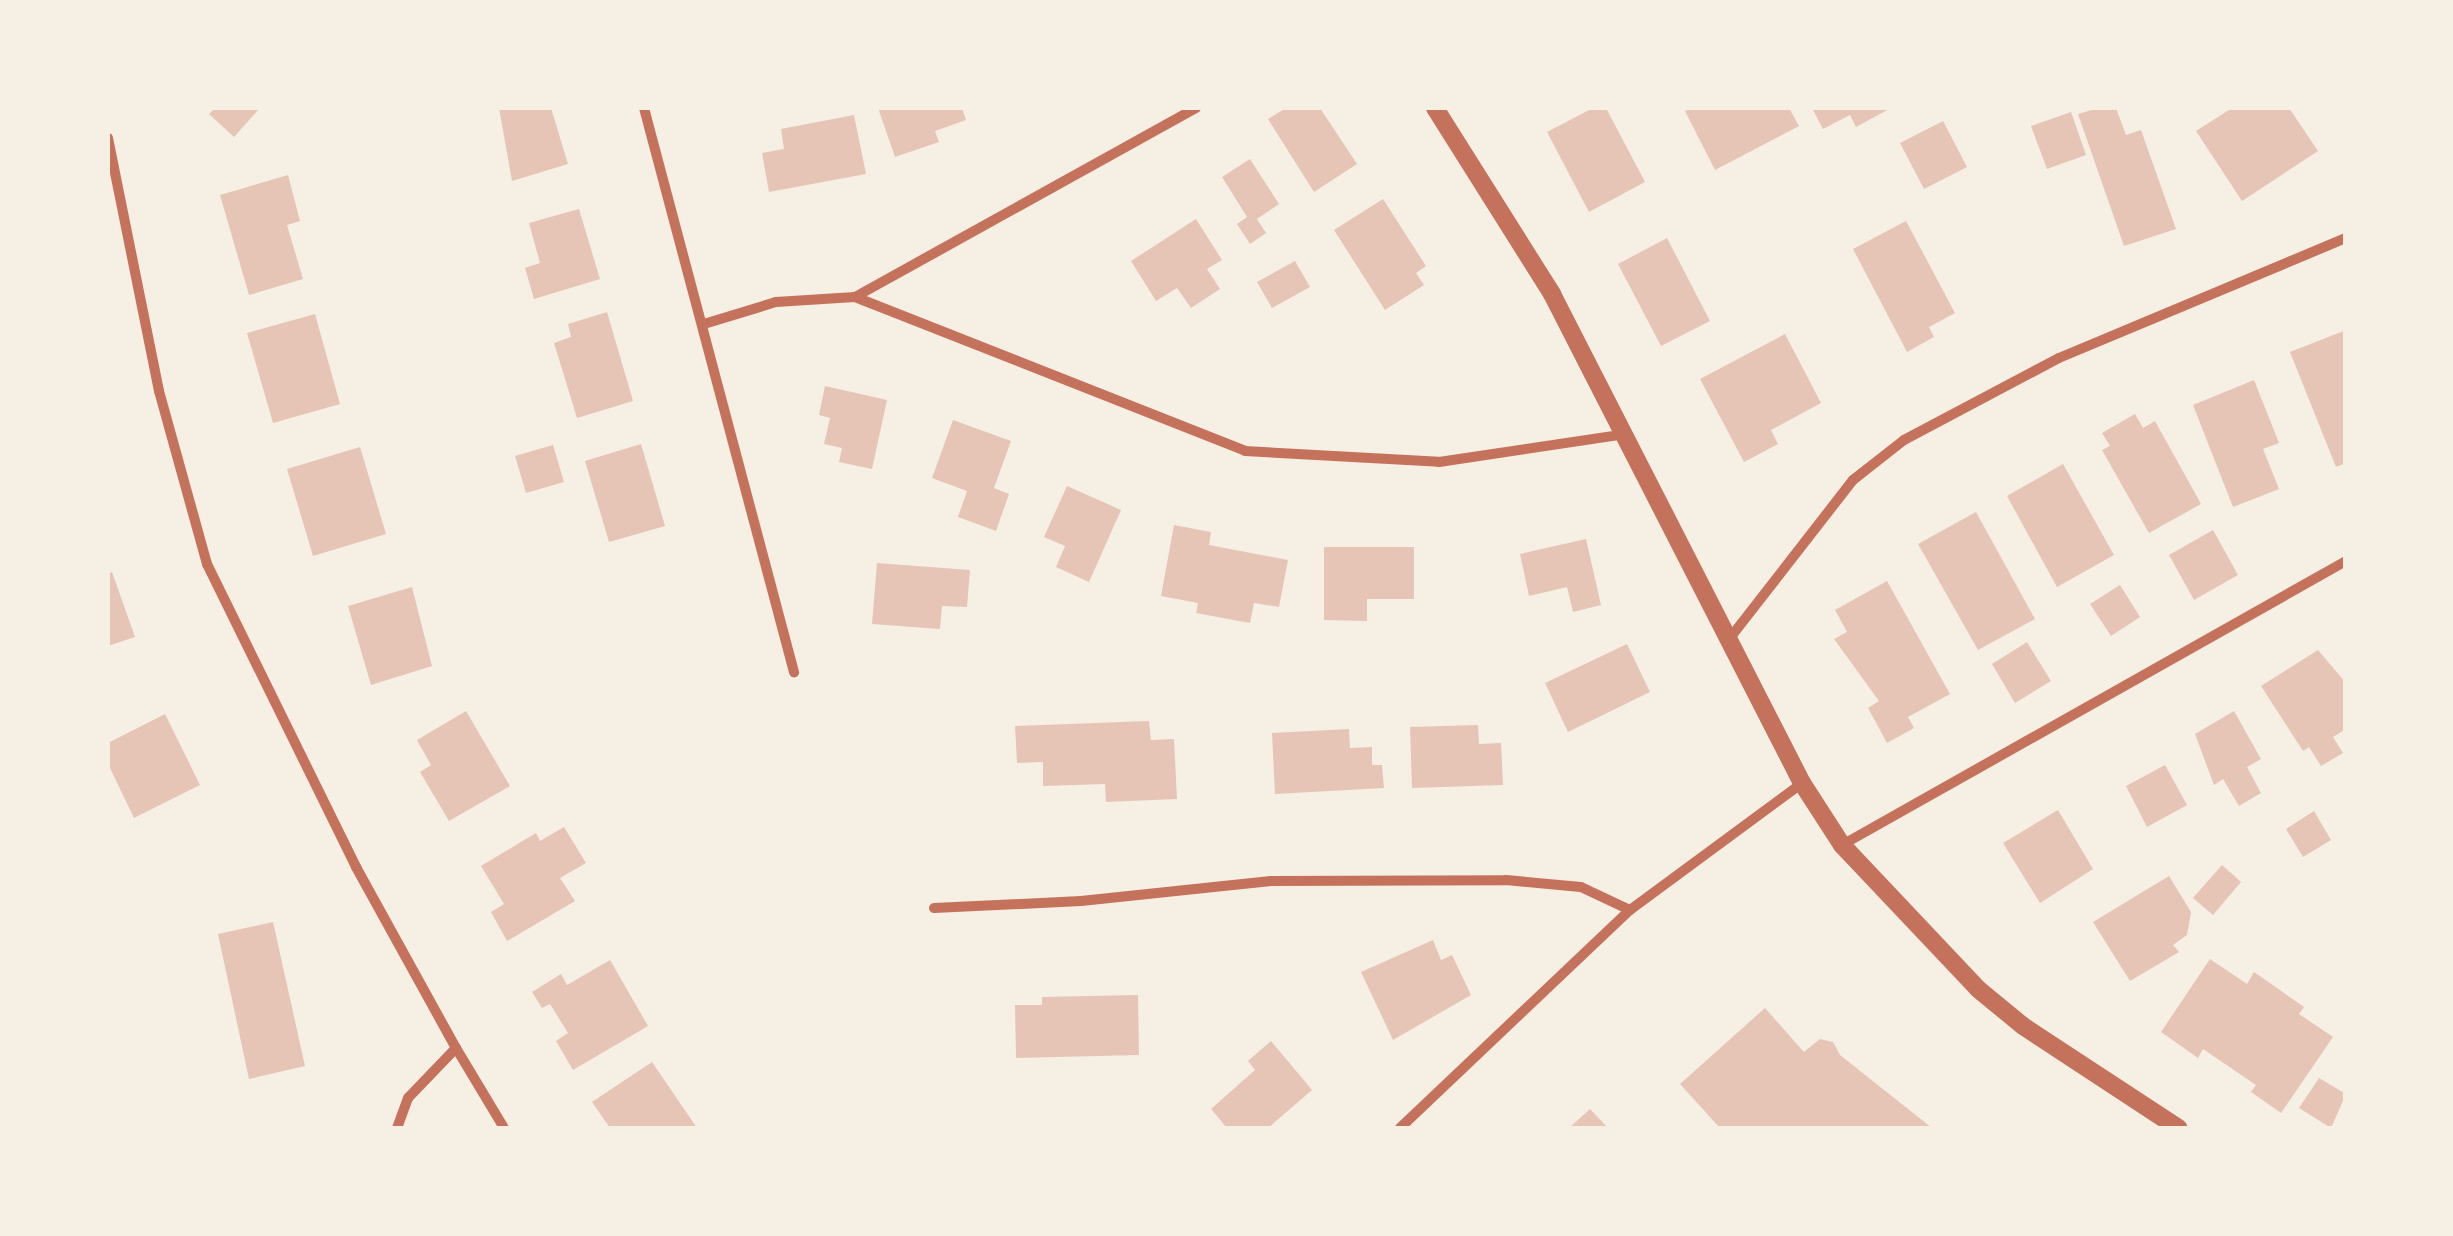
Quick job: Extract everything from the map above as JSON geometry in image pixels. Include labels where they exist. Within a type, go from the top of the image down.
[{"type":"street","points":[[644,108],[794,672]]},
{"type":"street","points":[[856,297],[1196,108]]},
{"type":"street","points":[[1434,108],[1552,294],[1628,434],[1802,783],[1842,845],[1937,952],[2008,1014],[2178,1128]]},
{"type":"street","points":[[108,138],[159,390],[206,564],[356,867],[504,1128]]},
{"type":"street","points":[[1730,638],[1844,491],[1904,440],[2059,358],[2346,238]]},
{"type":"street","points":[[704,324],[776,302],[856,297],[1246,451],[1440,462],[1628,434]]},
{"type":"street","points":[[1842,845],[2346,560]]},
{"type":"street","points":[[1400,1128],[1630,910],[1802,783]]},
{"type":"street","points":[[934,908],[1081,901],[1271,880],[1506,880],[1580,887],[1630,910]]},
{"type":"street","points":[[397,1128],[408,1098],[456,1048]]},
{"type":"building","points":[[215,108],[260,108],[234,137],[209,114]]},
{"type":"building","points":[[499,108],[551,108],[568,164],[512,181]]},
{"type":"building","points":[[878,108],[962,108],[966,120],[935,131],[939,142],[895,157]]},
{"type":"building","points":[[1286,108],[1320,108],[1357,164],[1314,192],[1268,119]]},
{"type":"building","points":[[1593,108],[1606,108],[1645,182],[1589,212],[1547,132]]},
{"type":"building","points":[[1789,108],[1799,126],[1715,170],[1685,111]]},
{"type":"building","points":[[1812,108],[1891,108],[1856,127],[1850,115],[1823,129]]},
{"type":"building","points":[[2116,108],[2126,135],[2141,130],[2176,229],[2124,246],[2078,114]]},
{"type":"building","points":[[2232,108],[2289,108],[2318,151],[2242,201],[2196,131]]},
{"type":"building","points":[[2071,112],[2086,155],[2047,169],[2031,126]]},
{"type":"building","points":[[854,115],[866,174],[769,192],[762,153],[784,149],[781,129]]},
{"type":"building","points":[[1943,121],[1967,167],[1924,189],[1900,143]]},
{"type":"building","points":[[1250,159],[1279,204],[1257,219],[1266,233],[1250,244],[1237,224],[1247,217],[1222,177]]},
{"type":"building","points":[[288,175],[300,221],[287,225],[303,279],[249,295],[220,195]]},
{"type":"building","points":[[1383,199],[1426,266],[1416,273],[1424,285],[1385,310],[1334,230]]},
{"type":"building","points":[[579,209],[600,279],[534,299],[525,268],[540,263],[529,223]]},
{"type":"building","points":[[1196,219],[1222,260],[1207,269],[1220,289],[1191,308],[1177,288],[1156,301],[1131,261]]},
{"type":"building","points":[[1906,221],[1955,313],[1929,327],[1934,337],[1907,352],[1853,249]]},
{"type":"building","points":[[1667,238],[1710,321],[1661,346],[1618,264]]},
{"type":"building","points":[[1295,261],[1310,287],[1272,308],[1257,282]]},
{"type":"building","points":[[607,312],[633,401],[577,418],[554,343],[571,337],[568,324]]},
{"type":"building","points":[[315,314],[340,404],[273,423],[247,333]]},
{"type":"building","points":[[2346,330],[2346,463],[2336,467],[2290,352]]},
{"type":"building","points":[[1785,334],[1821,403],[1771,430],[1778,444],[1744,462],[1700,379]]},
{"type":"building","points":[[2254,380],[2279,443],[2263,449],[2279,489],[2233,507],[2193,405]]},
{"type":"building","points":[[825,386],[887,400],[872,469],[839,462],[842,448],[824,444],[830,418],[819,415]]},
{"type":"building","points":[[2135,414],[2143,428],[2155,421],[2201,504],[2149,533],[2102,450],[2110,446],[2102,433]]},
{"type":"building","points":[[953,420],[1011,441],[994,488],[1009,494],[996,531],[958,517],[967,491],[932,478]]},
{"type":"building","points":[[641,444],[665,526],[609,542],[585,461]]},
{"type":"building","points":[[553,445],[564,482],[526,493],[515,456]]},
{"type":"building","points":[[360,447],[386,534],[313,556],[287,469]]},
{"type":"building","points":[[2063,464],[2114,555],[2057,587],[2007,496]]},
{"type":"building","points":[[1067,486],[1121,510],[1089,582],[1056,567],[1065,546],[1044,537]]},
{"type":"building","points":[[1976,512],[2035,619],[1978,650],[1918,544]]},
{"type":"building","points":[[1174,525],[1211,532],[1209,545],[1288,560],[1279,607],[1254,603],[1250,623],[1196,613],[1198,603],[1161,596]]},
{"type":"building","points":[[2213,530],[2238,575],[2194,600],[2169,555]]},
{"type":"building","points":[[1586,539],[1601,605],[1573,612],[1567,587],[1529,596],[1520,554]]},
{"type":"building","points":[[1324,547],[1414,547],[1414,599],[1367,599],[1367,621],[1324,620]]},
{"type":"building","points":[[877,563],[970,570],[967,607],[942,606],[940,629],[872,624]]},
{"type":"building","points":[[112,572],[135,637],[108,646],[108,574]]},
{"type":"building","points":[[1887,581],[1950,694],[1908,717],[1914,728],[1887,743],[1868,708],[1879,701],[1834,639],[1847,632],[1835,610]]},
{"type":"building","points":[[2120,585],[2140,617],[2111,636],[2090,604]]},
{"type":"building","points":[[412,587],[432,666],[371,685],[348,606]]},
{"type":"building","points":[[2027,642],[2051,681],[2015,703],[1992,664]]},
{"type":"building","points":[[1627,644],[1650,692],[1568,732],[1545,683]]},
{"type":"building","points":[[2318,650],[2346,683],[2346,729],[2333,737],[2343,753],[2321,766],[2309,747],[2303,751],[2261,686]]},
{"type":"building","points":[[466,711],[510,786],[449,821],[420,772],[431,765],[417,740]]},
{"type":"building","points":[[2234,711],[2261,759],[2247,767],[2261,793],[2239,806],[2223,779],[2214,785],[2195,734]]},
{"type":"building","points":[[165,714],[200,785],[134,818],[108,764],[108,743]]},
{"type":"building","points":[[1149,721],[1151,740],[1174,739],[1177,799],[1106,802],[1105,784],[1043,786],[1043,762],[1017,763],[1015,726]]},
{"type":"building","points":[[1478,725],[1479,744],[1501,743],[1503,785],[1412,788],[1410,727]]},
{"type":"building","points":[[1349,729],[1350,748],[1372,747],[1372,765],[1382,765],[1384,788],[1275,794],[1272,733]]},
{"type":"building","points":[[2165,765],[2187,805],[2147,827],[2126,786]]},
{"type":"building","points":[[2058,810],[2093,869],[2040,903],[2003,843]]},
{"type":"building","points":[[2314,811],[2331,840],[2303,857],[2286,829]]},
{"type":"building","points":[[564,827],[586,863],[560,878],[575,901],[507,941],[491,912],[504,904],[481,866],[536,833],[540,841]]},
{"type":"building","points":[[2222,865],[2241,882],[2213,915],[2193,898]]},
{"type":"building","points":[[2169,876],[2191,912],[2187,935],[2173,945],[2179,952],[2130,981],[2093,922]]},
{"type":"building","points":[[273,922],[305,1066],[249,1079],[218,934]]},
{"type":"building","points":[[1433,940],[1441,960],[1452,955],[1471,995],[1393,1040],[1361,972]]},
{"type":"building","points":[[2210,959],[2247,984],[2254,972],[2304,1007],[2299,1014],[2333,1037],[2281,1113],[2251,1092],[2256,1085],[2203,1049],[2198,1058],[2161,1032]]},
{"type":"building","points":[[610,960],[648,1026],[573,1070],[556,1041],[568,1033],[550,1004],[542,1008],[532,992],[561,974],[567,985]]},
{"type":"building","points":[[1138,995],[1139,1055],[1016,1058],[1015,1005],[1042,1005],[1042,997]]},
{"type":"building","points":[[1765,1008],[1804,1052],[1820,1039],[1833,1042],[1840,1055],[1932,1128],[1720,1128],[1680,1084]]},
{"type":"building","points":[[1271,1041],[1312,1090],[1268,1128],[1227,1128],[1211,1109],[1255,1070],[1248,1061]]},
{"type":"building","points":[[652,1062],[697,1128],[610,1128],[592,1102]]},
{"type":"building","points":[[2319,1078],[2346,1094],[2331,1128],[2299,1108]]},
{"type":"building","points":[[1590,1109],[1608,1128],[1569,1128]]}]
